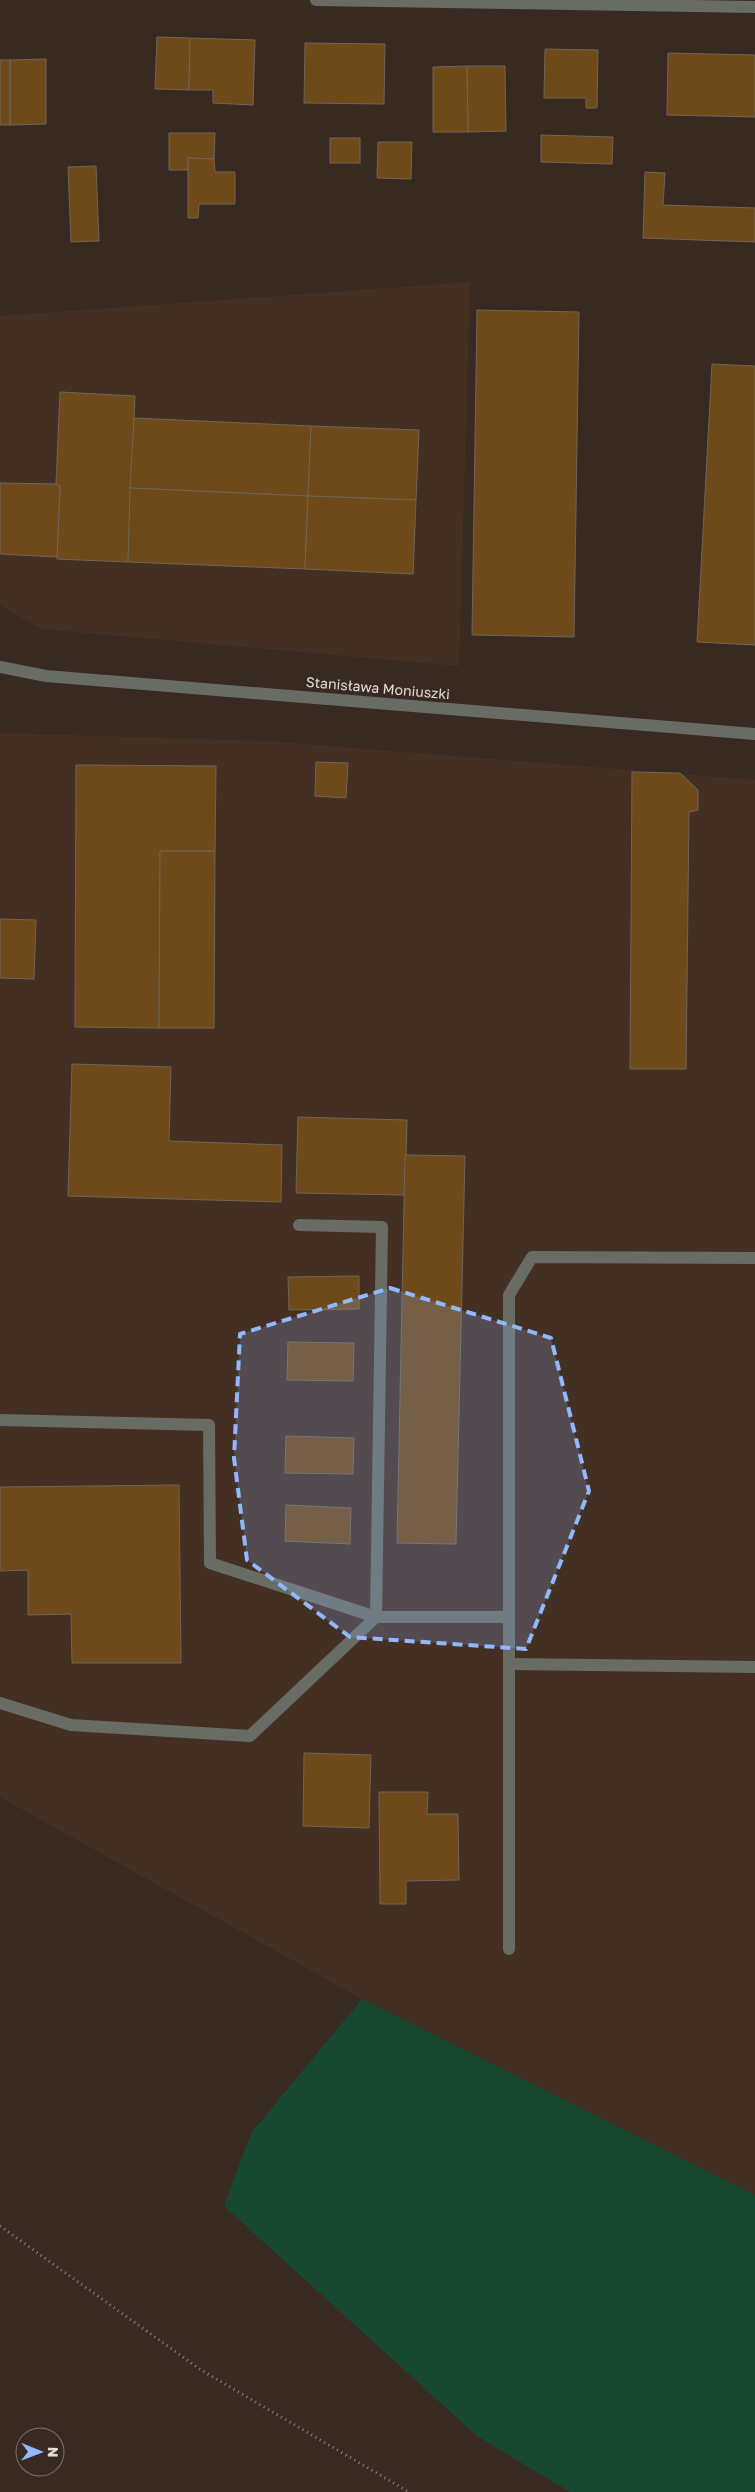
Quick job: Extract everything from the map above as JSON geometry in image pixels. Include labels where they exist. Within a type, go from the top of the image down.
[{"type":"street","points":[[316,0],[755,7]]},
{"type":"street","name":"Stanisława Moniuszki","points":[[0,667],[56,677],[755,734]]},
{"type":"street","points":[[0,1703],[71,1725],[250,1736],[376,1617],[382,1227],[299,1225]]},
{"type":"street","points":[[509,1949],[509,1295],[532,1257],[755,1258]]},
{"type":"street","points":[[0,1420],[209,1425],[210,1563],[376,1617],[509,1617]]},
{"type":"street","points":[[509,1664],[755,1667]]},
{"type":"path","points":[[0,2226],[201,2370],[409,2492]]},
{"type":"highlighted area","points":[[390,1288],[551,1338],[589,1491],[526,1649],[350,1637],[247,1560],[234,1458],[240,1334]]},
{"type":"shaded area","points":[[470,282],[459,666],[41,629],[0,605],[0,316]]},
{"type":"shaded area","points":[[0,733],[267,741],[755,780],[755,2195],[362,1999],[0,1797]]},
{"type":"green space","points":[[362,1999],[755,2195],[755,2492],[570,2492],[477,2436],[224,2206],[251,2133]]},
{"type":"building","points":[[157,37],[190,38],[189,90],[155,89]]},
{"type":"building","points":[[190,38],[255,40],[253,105],[213,103],[213,90],[189,90]]},
{"type":"building","points":[[305,43],[385,44],[384,104],[304,103]]},
{"type":"building","points":[[545,49],[598,50],[597,108],[586,108],[586,98],[544,98]]},
{"type":"building","points":[[668,53],[755,55],[755,117],[667,115]]},
{"type":"building","points":[[46,59],[46,124],[10,125],[10,60]]},
{"type":"building","points":[[0,60],[10,60],[10,125],[0,125]]},
{"type":"building","points":[[467,66],[505,66],[506,131],[468,132]]},
{"type":"building","points":[[467,66],[468,132],[433,132],[433,67]]},
{"type":"building","points":[[169,133],[215,133],[214,159],[188,158],[188,170],[169,170]]},
{"type":"building","points":[[541,135],[613,137],[612,164],[541,162]]},
{"type":"building","points":[[330,138],[360,138],[360,163],[330,163]]},
{"type":"building","points":[[378,142],[412,142],[411,179],[377,178]]},
{"type":"building","points":[[188,158],[214,159],[215,172],[235,172],[235,204],[199,204],[198,218],[188,218]]},
{"type":"building","points":[[96,166],[99,241],[71,242],[68,167]]},
{"type":"building","points":[[645,172],[665,173],[663,205],[755,208],[755,242],[643,238]]},
{"type":"building","points":[[477,310],[579,312],[574,637],[472,635]]},
{"type":"building","points":[[712,364],[755,366],[755,645],[697,642]]},
{"type":"building","points":[[60,392],[135,396],[128,562],[57,559],[60,486],[56,484]]},
{"type":"building","points":[[134,418],[311,426],[308,496],[130,488]]},
{"type":"building","points":[[311,426],[419,430],[416,500],[308,496]]},
{"type":"building","points":[[0,483],[56,484],[60,486],[57,557],[0,554]]},
{"type":"building","points":[[130,488],[308,496],[305,569],[128,562]]},
{"type":"building","points":[[308,496],[416,500],[413,574],[305,569]]},
{"type":"building","points":[[316,762],[348,763],[346,798],[315,796]]},
{"type":"building","points":[[76,765],[216,766],[215,851],[160,851],[159,1028],[75,1027]]},
{"type":"building","points":[[632,772],[680,773],[698,790],[698,810],[689,812],[686,1069],[630,1069]]},
{"type":"building","points":[[160,851],[215,851],[214,1028],[159,1028]]},
{"type":"building","points":[[0,919],[36,920],[34,979],[0,978]]},
{"type":"building","points":[[72,1064],[171,1067],[169,1141],[282,1145],[281,1202],[68,1196]]},
{"type":"building","points":[[298,1117],[407,1120],[405,1195],[296,1193]]},
{"type":"building","points":[[405,1155],[465,1156],[456,1544],[397,1543]]},
{"type":"building","points":[[359,1276],[359,1309],[289,1310],[288,1277]]},
{"type":"building","points":[[288,1342],[354,1343],[353,1381],[287,1380]]},
{"type":"building","points":[[286,1436],[354,1438],[353,1474],[285,1473]]},
{"type":"building","points":[[179,1485],[181,1663],[72,1663],[71,1614],[28,1615],[28,1570],[0,1571],[0,1487]]},
{"type":"building","points":[[286,1505],[351,1508],[350,1544],[285,1541]]},
{"type":"building","points":[[304,1753],[371,1755],[369,1828],[303,1826]]},
{"type":"building","points":[[379,1792],[428,1792],[427,1814],[458,1814],[459,1880],[406,1881],[406,1904],[380,1904]]}]
